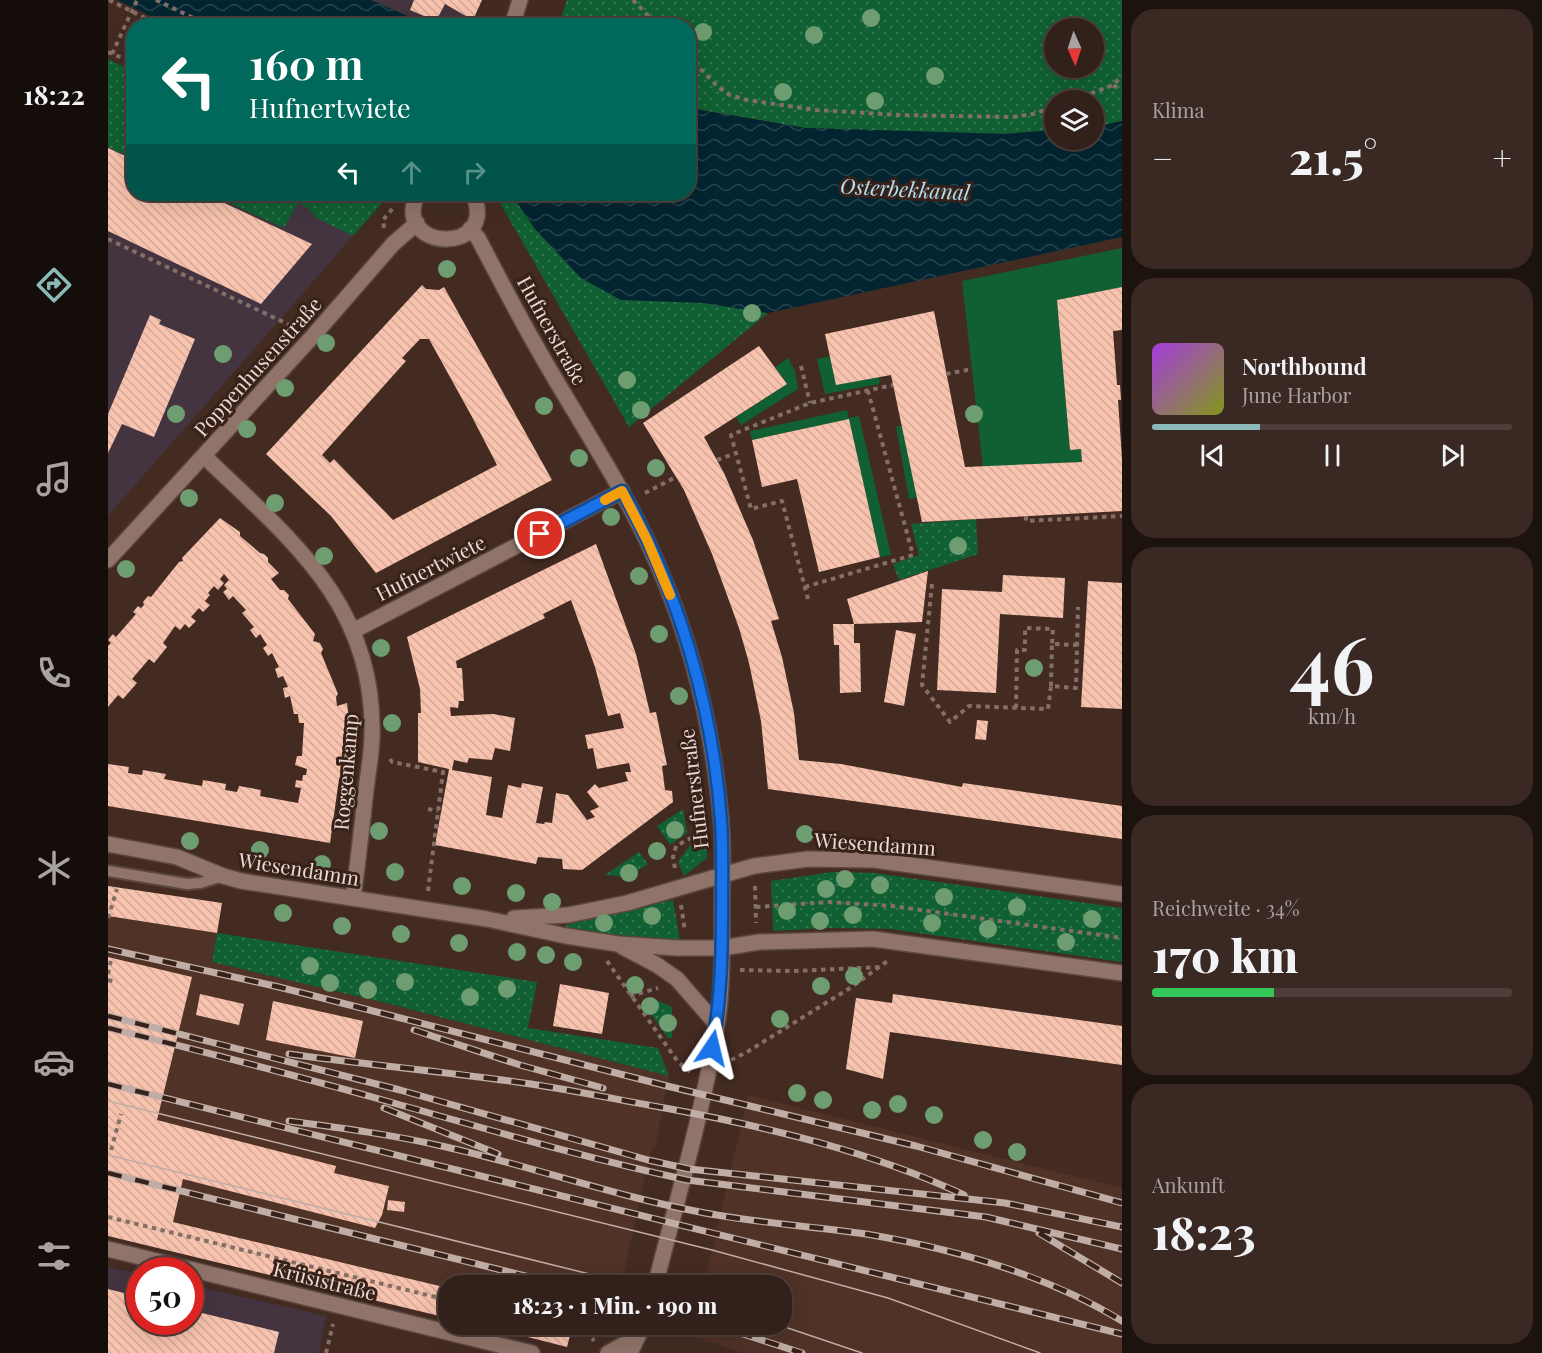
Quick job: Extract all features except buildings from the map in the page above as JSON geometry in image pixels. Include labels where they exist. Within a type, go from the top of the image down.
[{"type":"street","points":[[514,18],[520,0]]},
{"type":"street","points":[[416,201],[414,206],[417,223],[429,236],[446,241],[455,239],[470,229],[477,211],[474,201]]},
{"type":"street","name":"Poppenhusenstraße","points":[[108,560],[313,336],[393,244],[417,223]]},
{"type":"street","name":"Hufnerstraße","points":[[470,229],[478,238],[535,344],[625,497],[660,568],[689,650],[715,767],[721,822],[721,990],[717,1025],[706,1077],[658,1275]]},
{"type":"street","name":"Roggenkamp","points":[[204,456],[310,562],[335,595],[353,631],[366,671],[371,705],[372,736],[353,898]]},
{"type":"street","name":"Hufnertwiete","points":[[353,631],[625,497]]},
{"type":"street","name":"Wiesendamm","points":[[108,844],[177,857],[222,876],[241,881],[487,919],[593,941],[676,948],[722,948],[759,942],[873,939],[1122,973]]},
{"type":"street","name":"Wiesendamm","points":[[487,919],[568,915],[627,903],[754,866],[808,859],[874,860],[1122,894]]},
{"type":"street","points":[[618,944],[657,965],[677,979],[717,1025]]},
{"type":"street","name":"Krüsistraße","points":[[108,1249],[532,1353]]},
{"type":"street","points":[[602,1349],[628,1342],[634,1335]]},
{"type":"street","points":[[630,1353],[639,1335]]},
{"type":"street","points":[[644,1335],[645,1353]]},
{"type":"lane","points":[[108,871],[187,884],[200,883],[222,876]]},
{"type":"path","points":[[109,0],[146,18]]},
{"type":"path","points":[[128,18],[137,0]]},
{"type":"path","points":[[156,0],[193,18]]},
{"type":"path","points":[[633,0],[650,18]]},
{"type":"path","points":[[126,22],[110,53],[126,60]]},
{"type":"path","points":[[696,64],[718,87],[730,95],[747,100],[816,110],[900,115],[1012,117],[1044,110]]},
{"type":"path","points":[[1102,90],[1113,86],[1122,76]]},
{"type":"path","points":[[1113,86],[1122,88]]},
{"type":"path","points":[[108,239],[313,336]]},
{"type":"path","points":[[801,366],[810,403]]},
{"type":"path","points":[[946,374],[972,369]]},
{"type":"path","points":[[808,599],[782,501],[751,509],[731,435],[810,403],[893,386]]},
{"type":"path","points":[[805,587],[913,555],[868,391]]},
{"type":"path","points":[[717,460],[736,453]]},
{"type":"path","points":[[625,497],[676,477]]},
{"type":"path","points":[[1096,512],[1096,518]]},
{"type":"path","points":[[1026,516],[1026,521],[1122,516]]},
{"type":"path","points":[[932,584],[922,685],[950,722],[969,706],[1016,708],[1048,709],[1053,629],[1026,628],[1025,650],[1017,650],[1016,708]]},
{"type":"path","points":[[1051,686],[1076,688],[1078,608]]},
{"type":"path","points":[[1052,644],[1077,645]]},
{"type":"path","points":[[372,736],[392,762],[443,772],[426,909]]},
{"type":"path","points":[[428,809],[438,811]]},
{"type":"path","points":[[677,879],[674,857],[676,846],[721,822]]},
{"type":"path","points":[[754,866],[756,932]]},
{"type":"path","points":[[680,900],[686,939]]},
{"type":"path","points":[[756,907],[829,902],[891,906],[1122,938]]},
{"type":"path","points":[[593,941],[678,1062],[706,1077],[850,988],[912,943]]},
{"type":"path","points":[[108,975],[111,960]]},
{"type":"path","points":[[747,970],[795,971],[880,967]]},
{"type":"path","points":[[108,980],[117,982]]},
{"type":"path","points":[[630,996],[660,988]]},
{"type":"path","points":[[111,1150],[120,1113]]},
{"type":"path","points":[[108,1216],[438,1298]]},
{"type":"path","points":[[326,1353],[338,1305]]},
{"type":"path","points":[[589,1335],[602,1349]]},
{"type":"shaded area","points":[[371,0],[478,0],[470,18],[412,18]]},
{"type":"shaded area","points":[[108,147],[126,156],[126,201],[224,201],[284,228],[298,203],[309,209],[316,218],[353,236],[108,516]]},
{"type":"shaded area","points":[[108,916],[217,933],[213,962],[382,1002],[669,1076],[655,1148],[651,1151],[623,1275],[438,1275],[438,1286],[108,1206]]},
{"type":"shaded area","points":[[748,1095],[1122,1188],[1122,1353],[743,1353],[691,1335],[792,1335],[792,1275],[706,1275]]},
{"type":"shaded area","points":[[108,1267],[126,1271],[126,1335],[204,1335],[204,1288],[326,1316],[319,1353],[108,1353]]},
{"type":"green space","points":[[567,0],[1122,0],[1122,121],[1104,125],[1104,90],[1044,90],[1044,131],[1005,134],[806,128],[696,109],[696,18],[561,18]]},
{"type":"green space","points":[[108,59],[126,68],[126,156],[108,147]]},
{"type":"green space","points":[[224,201],[384,201],[353,236],[316,218],[309,209],[298,203],[284,228]]},
{"type":"green space","points":[[500,201],[516,201],[536,230],[581,278],[621,299],[704,303],[768,313],[629,427]]},
{"type":"green space","points":[[1122,248],[1122,287],[1057,300],[1070,450],[1081,449],[1082,462],[983,467],[962,281]]},
{"type":"green space","points":[[830,356],[836,385],[879,377],[880,384],[825,394],[817,359]]},
{"type":"green space","points":[[788,358],[795,371],[798,389],[741,425],[736,417],[787,384],[775,367]]},
{"type":"green space","points":[[847,410],[849,418],[859,416],[891,555],[880,557],[849,419],[752,440],[750,431]]},
{"type":"green space","points":[[896,426],[902,426],[917,498],[909,499]]},
{"type":"green space","points":[[976,519],[978,554],[899,580],[893,564],[919,555],[911,524]]},
{"type":"green space","points":[[683,809],[687,833],[670,845],[657,826]]},
{"type":"green space","points":[[707,838],[707,858],[684,876],[678,862],[690,845]]},
{"type":"green space","points":[[639,852],[648,864],[628,877],[605,875]]},
{"type":"green space","points":[[832,872],[875,873],[1122,908],[1122,962],[890,929],[831,928],[773,931],[771,881]]},
{"type":"green space","points":[[673,900],[680,940],[566,928],[566,925]]},
{"type":"green space","points":[[217,933],[537,982],[528,1028],[658,1048],[669,1076],[382,1002],[212,962]]},
{"type":"green space","points":[[648,1000],[659,1001],[672,1007],[672,1038],[668,1038],[644,1004]]},
{"type":"water","points":[[117,0],[371,0],[412,18],[155,18]]},
{"type":"water","name":"Osterbekkanal","points":[[696,109],[806,128],[1005,134],[1044,131],[1044,150],[1104,150],[1104,125],[1122,121],[1122,237],[768,313],[704,303],[621,300],[581,278],[536,230],[516,201],[696,201]]},
{"type":"tram line","points":[[108,1101],[712,1250],[888,1298],[1040,1353]]},
{"type":"tram line","points":[[108,1155],[593,1275]]},
{"type":"tram line","points":[[792,1329],[862,1353]]},
{"type":"railway","points":[[108,949],[279,987],[667,1086],[916,1146],[1122,1203]]},
{"type":"railway","points":[[108,1016],[400,1090],[648,1160],[689,1169],[1005,1203],[1122,1227]]},
{"type":"railway","points":[[108,1028],[289,1074],[650,1172],[687,1180],[986,1217],[1122,1249]]},
{"type":"railway","points":[[414,1030],[520,1065],[603,1088]]},
{"type":"railway","points":[[289,1054],[531,1084],[703,1115],[780,1132],[855,1153],[928,1179],[964,1195]]},
{"type":"railway","points":[[108,1084],[1122,1334]]},
{"type":"railway","points":[[384,1108],[498,1154]]},
{"type":"railway","points":[[289,1121],[387,1135],[446,1147],[636,1198],[700,1212],[866,1234],[933,1247],[1031,1277],[1093,1304],[1122,1321]]},
{"type":"railway","points":[[108,1173],[521,1275]]},
{"type":"railway","points":[[1039,1233],[1122,1283]]},
{"type":"railway","points":[[746,1335],[802,1353]]},
{"type":"slow traffic","points":[[605,500],[622,491],[660,568],[670,595]]},
{"type":"route","points":[[540,534],[622,491],[660,568],[683,632],[704,708],[715,767],[721,822],[722,969],[717,1025],[712,1048]]}]
